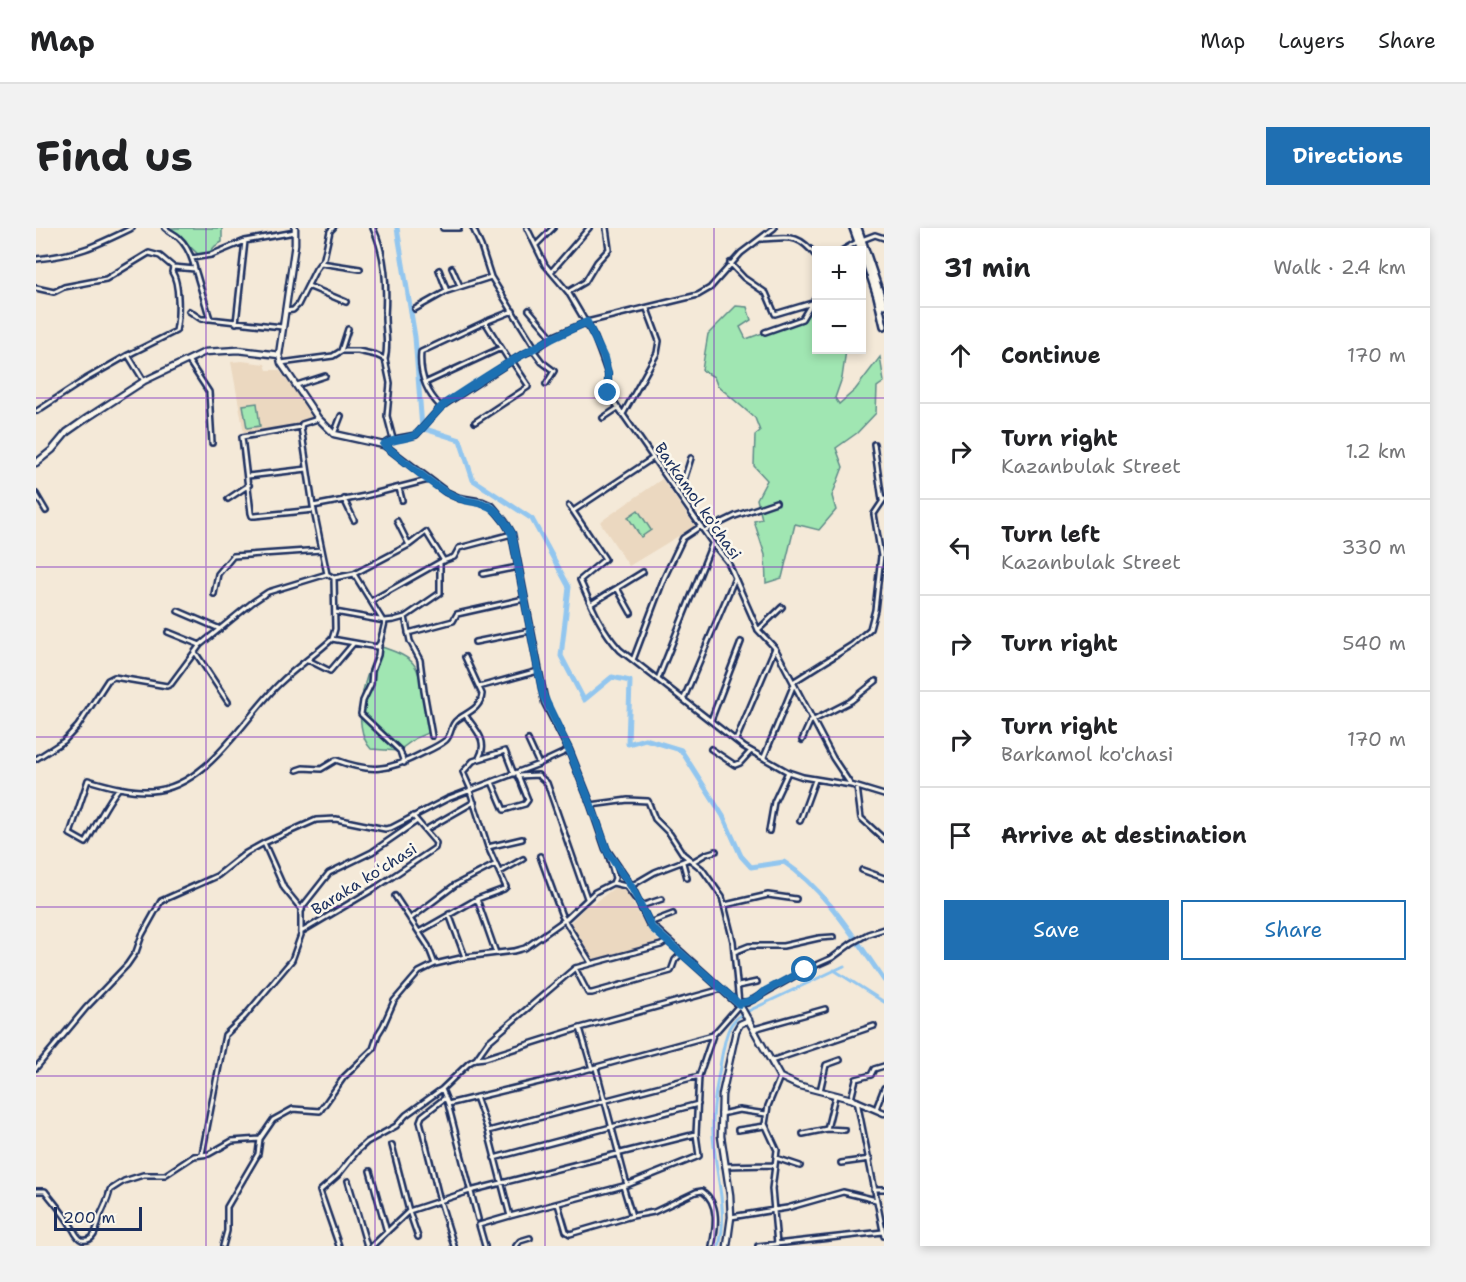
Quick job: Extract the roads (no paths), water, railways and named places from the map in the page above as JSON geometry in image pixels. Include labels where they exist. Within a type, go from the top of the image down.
[{"type":"main road","points":[[856,228],[883,295],[884,305]]},
{"type":"main road","points":[[295,230],[279,355],[281,363],[318,418],[334,434],[384,445],[428,480],[459,498],[492,506],[505,522],[512,534],[545,703],[569,750],[608,853],[631,886],[649,923],[740,1006],[780,1077],[796,1085],[854,1100],[884,1113]]},
{"type":"main road","points":[[860,241],[860,246]]},
{"type":"main road","points":[[866,265],[884,326]]},
{"type":"main road","points":[[36,463],[74,427],[144,381],[208,351],[238,350],[279,355]]},
{"type":"main road","points":[[727,1246],[731,1217],[721,1136],[722,1095],[735,1034],[739,1025],[748,1018]]},
{"type":"street","points":[[36,259],[68,255],[85,250],[132,228]]},
{"type":"street","points":[[165,228],[177,237],[192,258],[210,319]]},
{"type":"street","points":[[285,311],[293,310],[298,304],[324,258],[330,231],[333,228]]},
{"type":"street","points":[[373,228],[382,251],[387,301],[385,359],[390,383],[387,416],[393,439]]},
{"type":"street","points":[[442,228],[459,228]]},
{"type":"street","points":[[473,228],[491,276],[542,362],[554,371],[546,384]]},
{"type":"street","name":"Barkamol ko'chasi","points":[[527,228],[540,258],[568,292],[587,322],[604,358],[608,374],[608,393],[728,562],[758,630],[775,648],[833,758],[851,785]]},
{"type":"street","points":[[536,245],[553,228]]},
{"type":"street","points":[[551,272],[589,228]]},
{"type":"street","points":[[568,292],[585,282],[597,261],[609,249],[606,228]]},
{"type":"street","points":[[384,445],[393,439],[419,432],[428,419],[441,407],[552,337],[587,322],[647,309],[705,292],[730,263],[774,228]]},
{"type":"street","points":[[192,258],[211,255],[245,241],[295,230]]},
{"type":"street","points":[[851,246],[875,235],[884,238]]},
{"type":"street","points":[[759,240],[792,238],[801,240],[812,252]]},
{"type":"street","points":[[236,323],[245,241]]},
{"type":"street","points":[[36,288],[54,292],[64,287],[106,279],[149,253],[160,255],[173,267],[195,269]]},
{"type":"street","points":[[321,263],[360,269]]},
{"type":"street","points":[[730,263],[744,278],[766,293],[775,314],[812,303]]},
{"type":"street","points":[[37,411],[86,379],[176,331],[177,286],[172,272],[173,267]]},
{"type":"street","points":[[452,268],[460,286]]},
{"type":"street","points":[[439,270],[447,291]]},
{"type":"street","points":[[415,309],[447,291],[491,276]]},
{"type":"street","points":[[308,286],[345,302]]},
{"type":"street","points":[[765,332],[802,319],[812,303]]},
{"type":"street","points":[[623,414],[657,353],[659,341],[647,309]]},
{"type":"street","points":[[529,310],[552,337]]},
{"type":"street","points":[[189,311],[201,319],[282,327]]},
{"type":"street","points":[[441,407],[431,396],[422,376],[420,355],[422,351],[513,311]]},
{"type":"street","points":[[475,422],[528,387],[485,322]]},
{"type":"street","points":[[341,351],[348,329]]},
{"type":"street","points":[[425,383],[501,348]]},
{"type":"street","points":[[281,363],[333,356],[341,351],[376,354],[385,359]]},
{"type":"street","points":[[128,355],[144,381]]},
{"type":"street","points":[[188,360],[209,392],[212,443]]},
{"type":"street","points":[[297,385],[325,376]]},
{"type":"street","points":[[603,418],[618,408]]},
{"type":"street","points":[[334,434],[341,416]]},
{"type":"street","points":[[318,418],[302,424],[301,427],[242,436],[252,516],[313,508],[428,480]]},
{"type":"street","points":[[301,427],[313,508],[327,574]]},
{"type":"street","points":[[764,757],[794,683],[852,645],[870,629],[881,556],[874,514],[883,500],[874,444]]},
{"type":"street","points":[[573,511],[653,458]]},
{"type":"street","points":[[675,489],[684,480],[691,458]]},
{"type":"street","points":[[248,476],[307,469]]},
{"type":"street","points":[[228,499],[249,485]]},
{"type":"street","points":[[399,488],[402,500]]},
{"type":"street","points":[[36,494],[46,511]]},
{"type":"street","points":[[344,500],[354,520]]},
{"type":"street","points":[[704,531],[735,516],[777,502]]},
{"type":"street","points":[[569,506],[605,559],[580,579],[611,640],[633,660],[751,751],[789,772],[815,780],[851,785],[884,795]]},
{"type":"street","points":[[397,521],[409,545]]},
{"type":"street","points":[[633,660],[664,578],[683,538],[701,526]]},
{"type":"street","points":[[36,759],[64,741],[108,680],[114,677],[167,686],[171,684],[200,645],[268,592],[327,574],[334,578],[354,574],[409,545],[424,532],[428,532],[442,562],[440,593],[405,617],[384,621],[334,612]]},
{"type":"street","points":[[371,601],[456,555],[461,548],[512,534]]},
{"type":"street","points":[[658,679],[713,543]]},
{"type":"street","points":[[214,594],[218,573],[233,556],[322,550]]},
{"type":"street","points":[[483,573],[518,567]]},
{"type":"street","points":[[591,604],[643,572]]},
{"type":"street","points":[[354,574],[384,621],[378,655],[372,670],[371,684],[363,701],[361,714],[397,748],[402,754],[404,763]]},
{"type":"street","points":[[684,698],[735,577]]},
{"type":"street","points":[[119,788],[107,803],[86,843],[70,834],[88,780],[119,788],[144,791],[163,789],[184,782],[218,753],[280,683],[332,639],[335,629],[334,578]]},
{"type":"street","points":[[617,588],[631,613]]},
{"type":"street","points":[[408,633],[453,621],[460,613],[524,599]]},
{"type":"street","points":[[758,630],[782,607]]},
{"type":"street","points":[[178,611],[220,629]]},
{"type":"street","points":[[405,617],[408,633],[420,660],[424,677],[424,691],[432,736]]},
{"type":"street","points":[[475,642],[530,631]]},
{"type":"street","points":[[168,632],[200,645]]},
{"type":"street","points":[[332,639],[374,648],[379,646]]},
{"type":"street","points":[[711,720],[741,642]]},
{"type":"street","points":[[308,660],[330,671],[353,644]]},
{"type":"street","points":[[736,741],[775,648]]},
{"type":"street","points":[[195,652],[228,702]]},
{"type":"street","points":[[297,770],[321,769],[336,760],[346,765],[381,770],[404,763],[442,742],[449,736],[454,723],[466,716],[482,699],[482,694],[465,657]]},
{"type":"street","points":[[479,687],[537,671]]},
{"type":"street","points":[[802,740],[808,725],[813,720],[851,701],[876,681]]},
{"type":"street","points":[[466,716],[484,743],[479,758]]},
{"type":"street","points":[[528,740],[539,764]]},
{"type":"street","points":[[711,749],[735,765],[740,764],[751,751]]},
{"type":"street","points":[[36,1068],[86,1008],[127,965],[136,952],[142,935],[161,901],[217,876],[246,853],[264,843],[323,819],[351,821],[385,829],[392,828],[447,799],[516,774],[569,750]]},
{"type":"street","points":[[419,932],[477,899],[504,889],[506,884],[488,847],[471,790],[463,772],[469,763],[479,758],[505,752],[528,802],[506,810],[502,807],[492,782]]},
{"type":"street","points":[[769,831],[774,802],[789,772]]},
{"type":"street","points":[[516,774],[538,775],[547,783],[588,898]]},
{"type":"street","points":[[800,821],[815,780]]},
{"type":"street","points":[[857,787],[861,818],[884,839]]},
{"type":"street","points":[[591,805],[628,800],[648,801],[655,819],[670,834],[679,849],[702,869],[725,905],[735,952],[740,1006]]},
{"type":"street","points":[[425,830],[474,802]]},
{"type":"street","name":"Baraka koʻchasi","points":[[301,932],[377,887],[435,848],[436,844],[413,816]]},
{"type":"street","points":[[201,1154],[225,1035],[244,1017],[288,966],[297,948],[301,932],[302,910],[329,873],[372,852],[417,821]]},
{"type":"street","points":[[488,847],[522,839]]},
{"type":"street","points":[[264,843],[279,878],[302,910]]},
{"type":"street","points":[[694,861],[716,851]]},
{"type":"street","points":[[608,853],[615,878],[614,883]]},
{"type":"street","points":[[540,856],[562,916],[566,919],[591,963]]},
{"type":"street","points":[[500,872],[523,858]]},
{"type":"street","points":[[631,886],[655,872],[689,859]]},
{"type":"street","points":[[683,863],[687,879]]},
{"type":"street","points":[[410,919],[449,889],[496,864]]},
{"type":"street","points":[[862,870],[884,878]]},
{"type":"street","points":[[223,1246],[227,1231],[227,1207],[258,1154],[260,1139],[273,1120],[293,1109],[320,1111],[344,1077],[373,1049],[394,1001],[419,972],[435,964],[465,957],[525,948],[566,919],[604,886],[614,883],[626,886],[640,904],[662,899]]},
{"type":"street","points":[[725,905],[768,895],[796,898]]},
{"type":"street","name":"Baraka koʻchasi","points":[[395,896],[419,932],[435,964]]},
{"type":"street","points":[[477,899],[496,953]]},
{"type":"street","points":[[449,914],[465,957]]},
{"type":"street","points":[[649,923],[673,914]]},
{"type":"street","points":[[485,1246],[479,1225],[625,1186],[699,1156],[696,1134],[699,1076],[713,1035],[740,1006],[805,970],[832,958],[868,934],[884,929]]},
{"type":"street","points":[[735,952],[749,946],[783,946],[833,937]]},
{"type":"street","points":[[338,1246],[320,1191],[338,1175],[357,1151],[367,1142],[396,1126],[406,1115],[442,1089],[476,1059],[488,1042],[575,968],[661,945],[667,941]]},
{"type":"street","points":[[575,968],[588,993],[592,993],[671,971],[675,960],[681,953]]},
{"type":"street","points":[[738,986],[758,982]]},
{"type":"street","points":[[476,1059],[723,989]]},
{"type":"street","points":[[754,1029],[825,1009]]},
{"type":"street","points":[[771,1061],[874,1026]]},
{"type":"street","points":[[580,1028],[605,1101],[632,1216]]},
{"type":"street","points":[[448,1104],[594,1068],[713,1035]]},
{"type":"street","points":[[702,1038],[709,1046]]},
{"type":"street","points":[[820,1091],[826,1065],[840,1059]]},
{"type":"street","points":[[758,1246],[884,1234],[870,1159],[854,1100],[855,1079],[871,1075],[874,1069],[884,1066]]},
{"type":"street","points":[[488,1131],[699,1076]]},
{"type":"street","points":[[777,1244],[772,1211],[776,1158],[774,1141],[765,1126],[774,1087],[780,1077]]},
{"type":"street","points":[[876,1109],[884,1088]]},
{"type":"street","points":[[442,1089],[478,1219]]},
{"type":"street","points":[[827,1129],[836,1095]]},
{"type":"street","points":[[476,1097],[488,1131],[510,1216]]},
{"type":"street","points":[[445,1098],[422,1116],[420,1121],[454,1246]]},
{"type":"street","points":[[494,1158],[698,1104]]},
{"type":"street","points":[[721,1114],[739,1110],[766,1114]]},
{"type":"street","points":[[738,1130],[765,1126]]},
{"type":"street","points":[[803,1134],[827,1129],[845,1130]]},
{"type":"street","points":[[372,1246],[409,1211],[470,1191],[696,1134]]},
{"type":"street","points":[[36,1191],[45,1191],[62,1212],[78,1238],[84,1240],[95,1234],[110,1190],[124,1181],[143,1176],[165,1175],[194,1156],[209,1154],[232,1141],[260,1139]]},
{"type":"street","points":[[392,1145],[418,1237]]},
{"type":"street","points":[[776,1158],[800,1166]]},
{"type":"street","points":[[841,1163],[870,1159]]},
{"type":"street","points":[[725,1167],[774,1165]]},
{"type":"street","points":[[370,1171],[387,1232]]},
{"type":"street","points":[[348,1181],[367,1246]]},
{"type":"street","points":[[874,1189],[884,1188]]},
{"type":"street","points":[[558,1204],[569,1234],[654,1212],[702,1191],[713,1203],[715,1210],[716,1227],[712,1246]]},
{"type":"street","points":[[731,1217],[772,1211],[843,1192],[876,1200]]},
{"type":"street","points":[[516,1246],[520,1241],[530,1238]]},
{"type":"waterway","points":[[397,228],[415,337],[422,428],[460,440],[473,480],[532,519],[569,587],[561,656],[584,700],[612,677],[630,681],[628,744],[645,739],[681,750],[723,816],[741,856],[751,867],[784,862],[799,873],[839,916],[884,980]]},
{"type":"waterway","points":[[719,1246],[722,1208],[713,1123],[718,1078],[728,1031],[734,1021],[744,1013],[844,966]]},
{"type":"waterway","points":[[834,970],[884,1002]]}]
